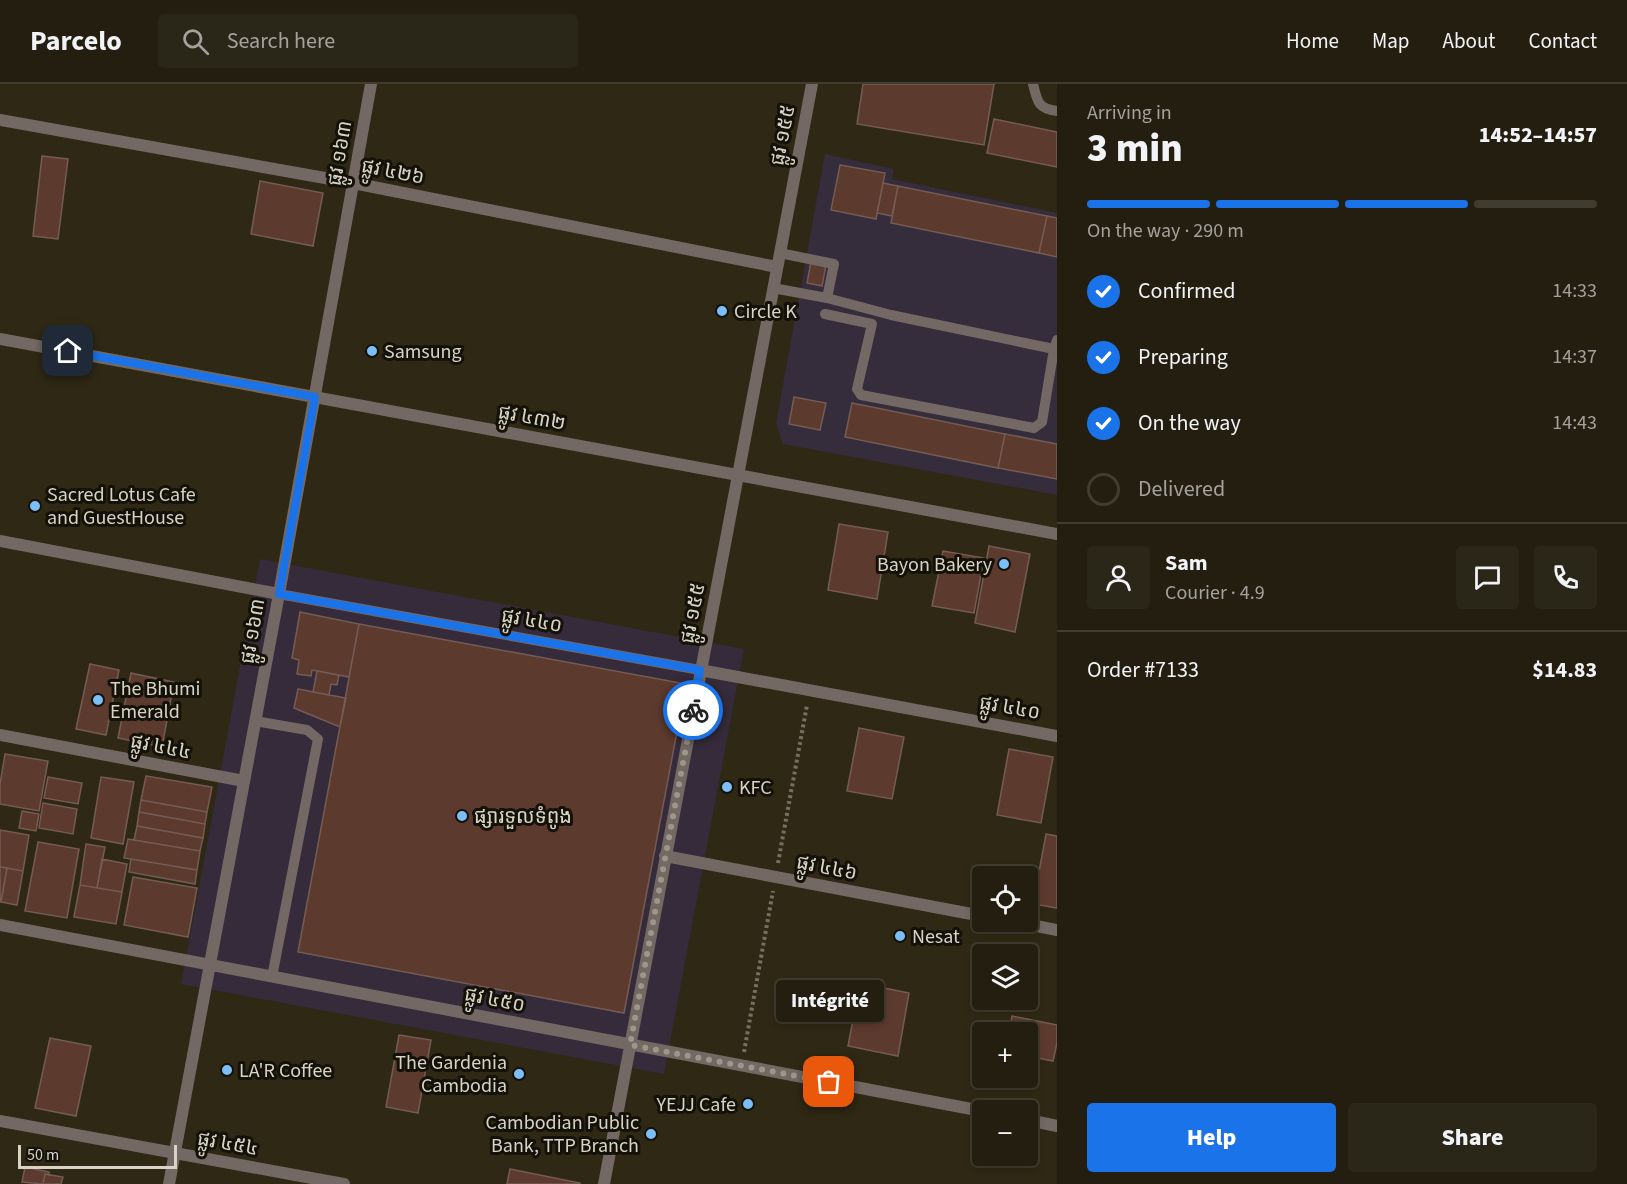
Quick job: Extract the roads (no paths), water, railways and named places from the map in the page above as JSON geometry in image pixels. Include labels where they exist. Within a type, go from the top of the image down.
[{"type":"street","name":"ផ្លូវ ១៦៣","points":[[170,1184],[371,84]]},
{"type":"street","name":"ផ្លូវ ១៥៥","points":[[604,1184],[812,84]]},
{"type":"street","name":"ផ្លូវ ៤២៦","points":[[0,120],[353,183],[777,267]]},
{"type":"street","name":"ផ្លូវ ៤៣២","points":[[0,339],[1057,534]]},
{"type":"street","name":"ផ្លូវ ៤៤០","points":[[0,541],[279,594]]},
{"type":"street","name":"ផ្លូវ ៤៤០","points":[[700,670],[1057,736]]},
{"type":"street","name":"ផ្លូវ ៤៤៤","points":[[0,735],[244,781]]},
{"type":"street","name":"ផ្លូវ ៤៤៦","points":[[665,856],[972,914]]},
{"type":"street","name":"ផ្លូវ ៤៥០","points":[[0,925],[972,1109]]},
{"type":"street","points":[[1038,926],[1057,930]]},
{"type":"street","name":"ផ្លូវ ៤៥៤","points":[[0,1122],[344,1184]]},
{"type":"street","points":[[1038,1122],[1057,1125]]},
{"type":"lane","points":[[1033,84],[1037,101],[1046,110],[1057,111]]},
{"type":"lane","points":[[780,254],[834,264],[827,298]]},
{"type":"lane","points":[[773,288],[827,298],[891,315],[1055,344],[1042,422],[1034,428],[861,395],[857,389],[872,324],[825,314]]},
{"type":"lane","name":"ផ្លូវ ៤៤០","points":[[279,594],[700,670]]},
{"type":"lane","points":[[255,721],[307,730],[318,739],[272,977]]},
{"type":"place","name":"Circle K","points":[[722,311]]},
{"type":"place","name":"Samsung","points":[[372,351]]},
{"type":"place","name":"Sacred Lotus Cafe and GuestHouse","points":[[35,506]]},
{"type":"place","name":"Bayon Bakery","points":[[1004,564]]},
{"type":"place","name":"The Bhumi Emerald","points":[[98,700]]},
{"type":"place","name":"KFC","points":[[727,787]]},
{"type":"place","name":"ផ្សារទួលទំពូង","points":[[462,816]]},
{"type":"place","name":"Nesat","points":[[900,936]]},
{"type":"place","name":"LA'R Coffee","points":[[227,1070]]},
{"type":"place","name":"The Gardenia Cambodia","points":[[519,1074]]},
{"type":"place","name":"Intégrité","points":[[829,1082]]},
{"type":"place","name":"YEJJ Cafe","points":[[748,1104]]},
{"type":"place","name":"Cambodian Public Bank, TTP Branch","points":[[651,1134]]}]
